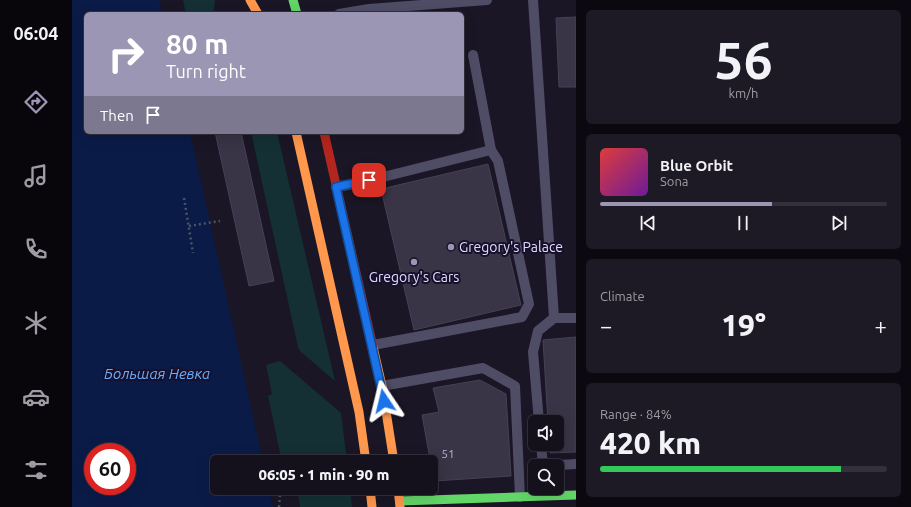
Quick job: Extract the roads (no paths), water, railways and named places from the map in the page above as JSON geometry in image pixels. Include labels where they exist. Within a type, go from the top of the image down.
[{"type":"main road","points":[[250,0],[257,12]]},
{"type":"main road","points":[[293,0],[296,12]]},
{"type":"main road","points":[[296,134],[359,412],[365,455]]},
{"type":"main road","points":[[324,134],[382,386],[393,455]]},
{"type":"main road","points":[[371,495],[372,507]]},
{"type":"main road","points":[[400,504],[520,497],[530,495]]},
{"type":"main road","points":[[564,495],[576,495]]},
{"type":"lane","points":[[351,12],[368,9],[487,0]]},
{"type":"lane","points":[[533,0],[554,318]]},
{"type":"lane","points":[[373,345],[522,317],[529,304],[498,161],[491,150],[473,54]]},
{"type":"lane","points":[[336,187],[372,180],[491,150]]},
{"type":"lane","points":[[538,415],[533,352],[538,331],[554,318],[576,318]]},
{"type":"lane","points":[[382,386],[483,368],[515,386],[520,497]]},
{"type":"lane","points":[[564,465],[576,464]]},
{"type":"lane","points":[[560,495],[560,507]]},
{"type":"water","name":"Большая Невка","points":[[72,0],[159,0],[162,12],[84,12],[84,134],[190,134],[261,455],[210,455],[210,495],[270,495],[273,507],[72,507]]},
{"type":"place","name":"Gregory's Palace","points":[[451,247]]},
{"type":"place","name":"Gregory's Cars","points":[[414,262]]}]
